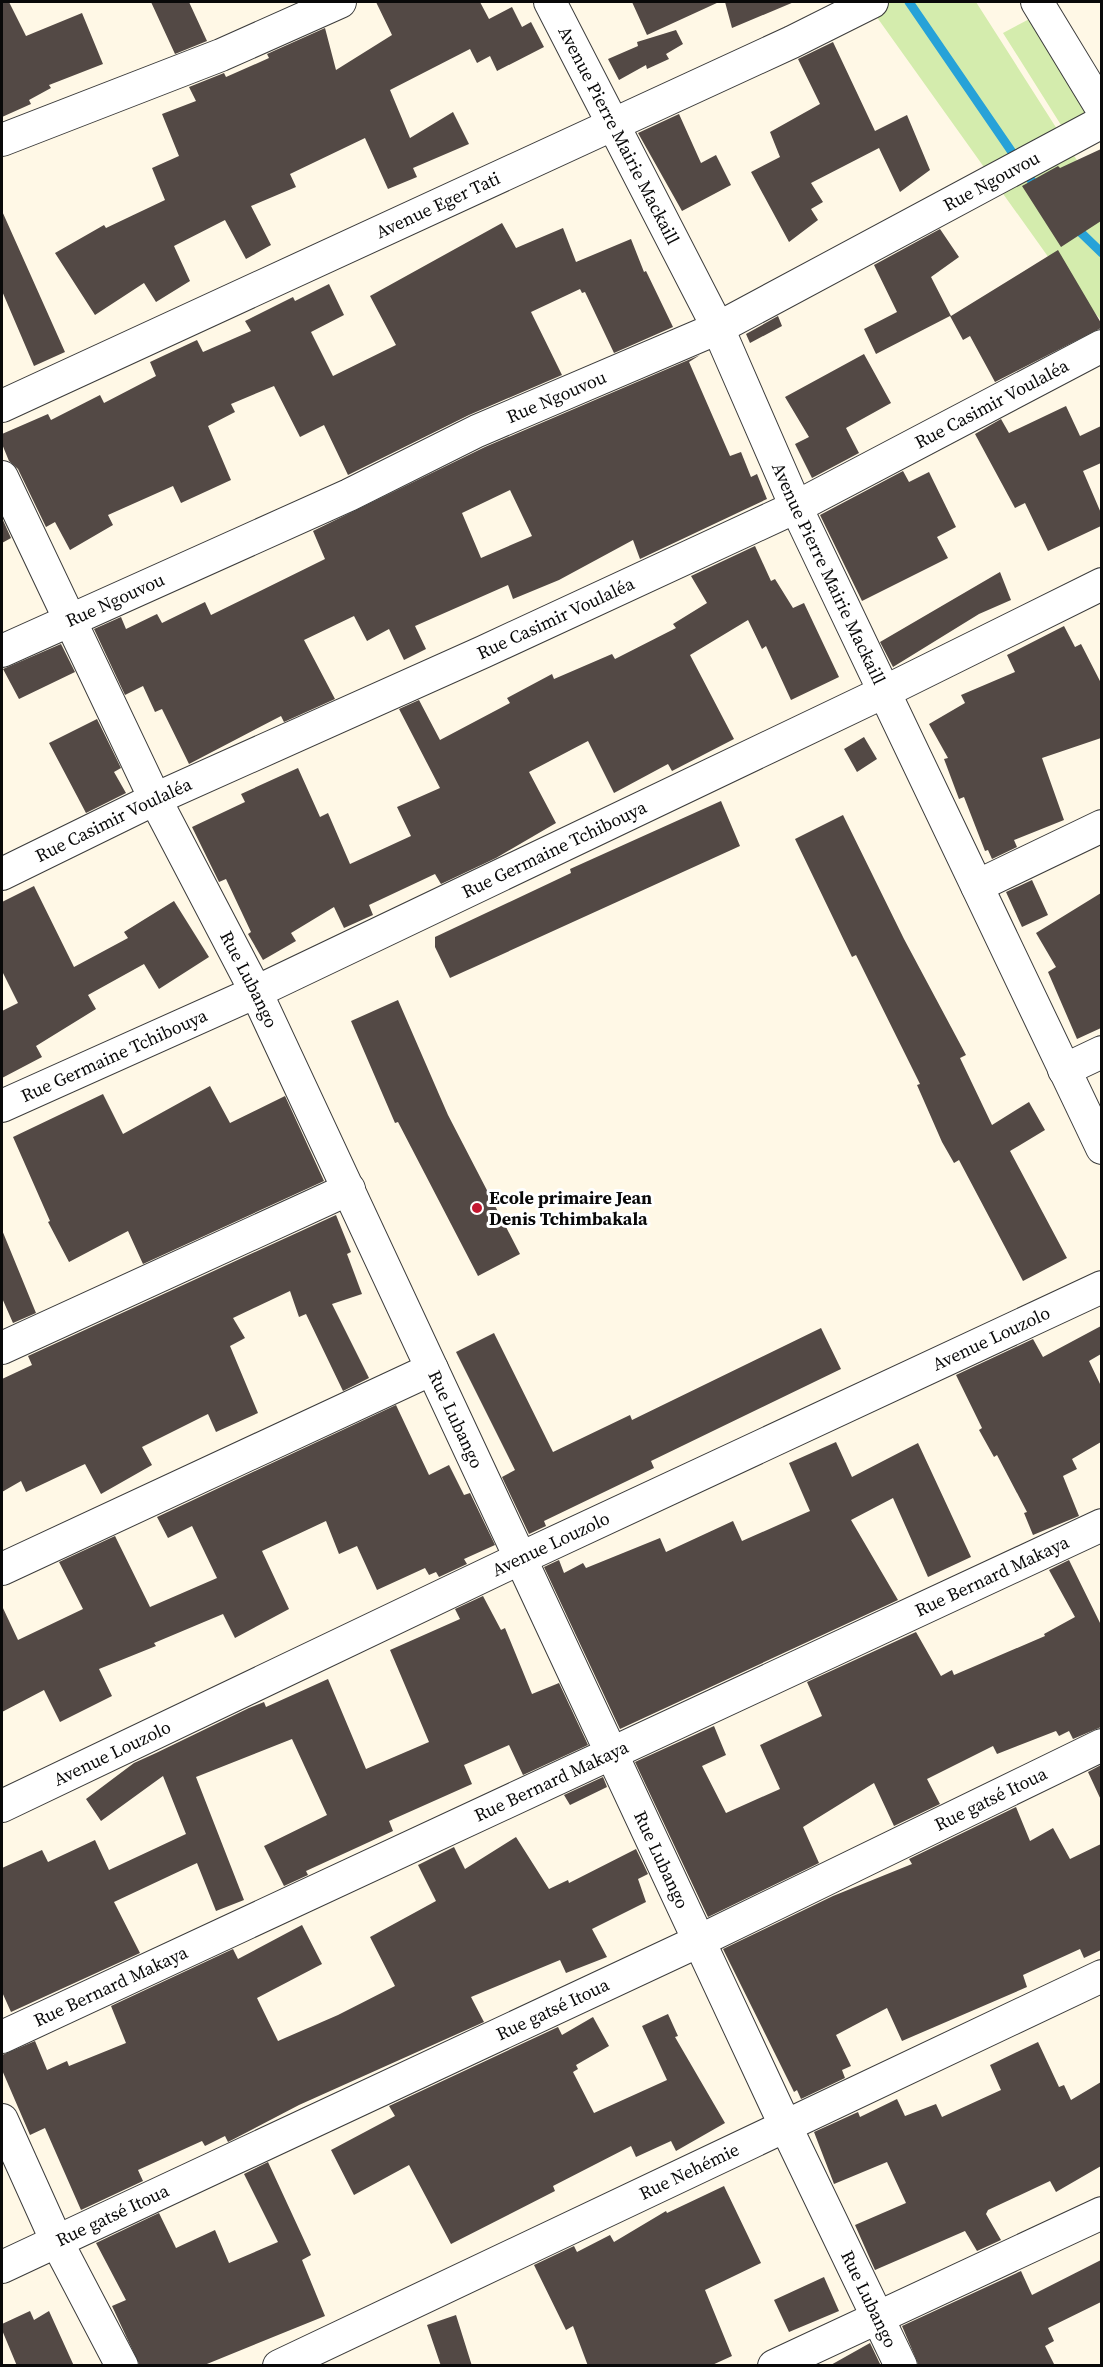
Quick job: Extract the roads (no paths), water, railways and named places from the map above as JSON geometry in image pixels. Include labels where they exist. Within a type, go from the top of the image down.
[{"type":"street","points":[[2,140],[221,55],[340,2]]},
{"type":"street","name":"Avenue Pierre Mairie Mackaill","points":[[550,2],[718,328],[796,507],[1101,1148]]},
{"type":"street","name":"Avenue Eger Tati","points":[[2,406],[792,42],[872,2]]},
{"type":"street","points":[[1037,2],[1101,109]]},
{"type":"street","name":"Rue Ngouvou","points":[[2,651],[349,495],[477,431],[718,328],[1101,122]]},
{"type":"street","name":"Rue Casimir Voulaléa","points":[[2,874],[155,799],[483,652],[796,507],[1101,346]]},
{"type":"street","name":"Rue Lubango","points":[[2,477],[155,799],[256,992],[699,1941],[901,2366]]},
{"type":"street","name":"Rue Germaine Tchibouya","points":[[2,1106],[256,992],[884,692],[1101,584]]},
{"type":"street","points":[[977,886],[1101,826]]},
{"type":"street","points":[[1064,1070],[1101,1052]]},
{"type":"street","points":[[2,1348],[349,1189]]},
{"type":"street","name":"Avenue Louzolo","points":[[2,1806],[521,1558],[1101,1287]]},
{"type":"street","points":[[2,1569],[432,1369]]},
{"type":"street","name":"Rue Bernard Makaya","points":[[2,2037],[1101,1525]]},
{"type":"street","name":"Rue gatsé Itoua","points":[[2,2267],[699,1941],[1101,1745]]},
{"type":"street","name":"Rue Nehémie","points":[[279,2366],[1101,1976]]},
{"type":"street","points":[[2,2120],[57,2242],[122,2366]]},
{"type":"street","points":[[774,2366],[1101,2213]]},
{"type":"waterway","points":[[909,2],[1038,190]]},
{"type":"waterway","points":[[1073,225],[1102,253]]},
{"type":"place","name":"Ecole primaire Jean Denis Tchimbakala","points":[[477,1208]]}]
